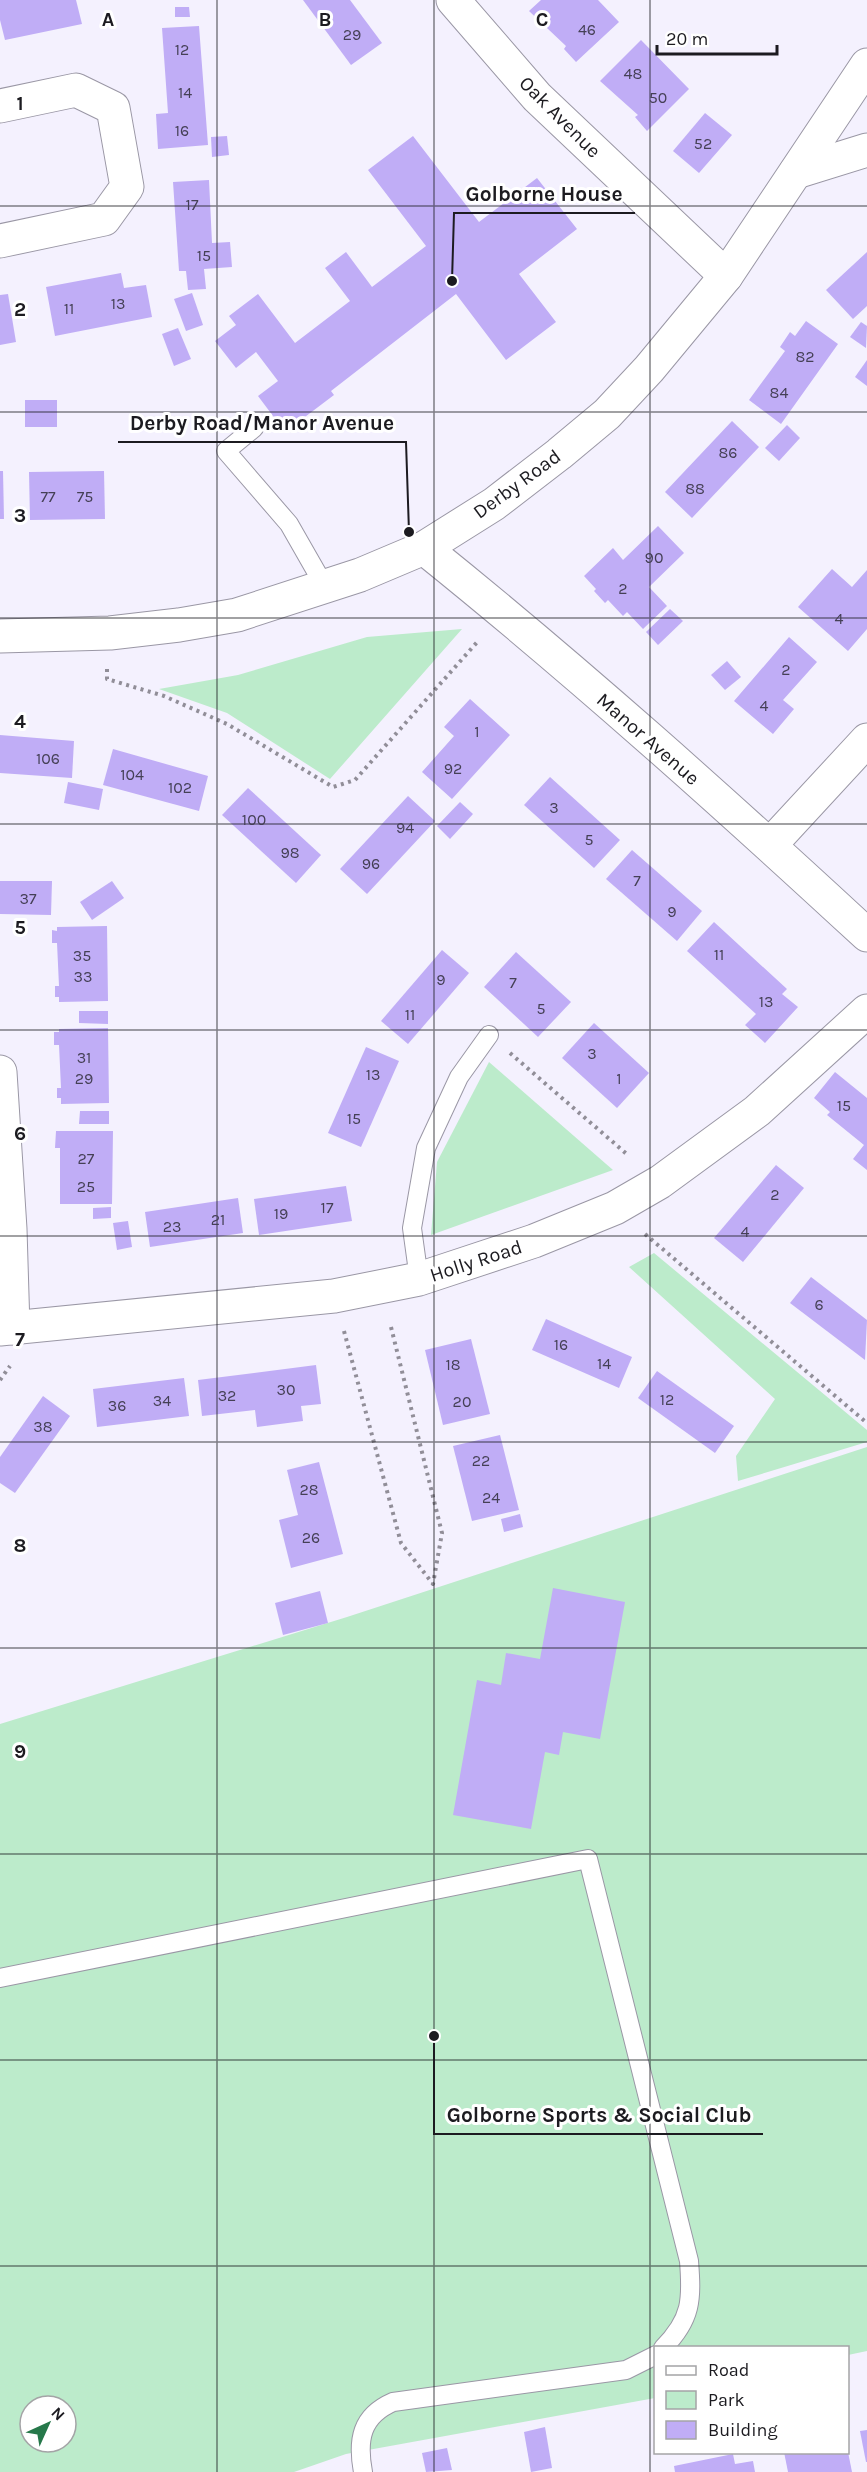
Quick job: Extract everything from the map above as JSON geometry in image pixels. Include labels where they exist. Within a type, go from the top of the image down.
[{"type":"street","name":"Oak Avenue","points":[[453,0],[537,98],[726,276]]},
{"type":"street","name":"Derby Road","points":[[0,636],[110,633],[237,615],[360,576],[424,548],[494,504],[607,414],[650,369],[726,276],[867,65]]},
{"type":"street","points":[[0,106],[76,90],[113,108],[127,187],[104,219],[0,241]]},
{"type":"street","points":[[796,172],[867,150]]},
{"type":"street","name":"Manor Avenue","points":[[424,548],[504,612],[770,845],[867,935]]},
{"type":"street","points":[[770,845],[867,740]]},
{"type":"street","name":"Holly Road","points":[[0,1072],[10,1229],[6,1329],[334,1296],[419,1279],[534,1241],[615,1208],[660,1182],[757,1111],[867,1011]]},
{"type":"lane","points":[[254,428],[226,450],[289,524],[325,586]]},
{"type":"lane","points":[[419,1279],[412,1228],[426,1148],[459,1077],[489,1035]]},
{"type":"lane","points":[[0,1978],[588,1859],[689,2261],[692,2295],[684,2322],[665,2346]]},
{"type":"lane","points":[[363,2472],[360,2458],[362,2434],[368,2421],[379,2408],[393,2402],[626,2370],[654,2356]]},
{"type":"path","points":[[110,633],[107,679],[164,696],[226,724],[333,787],[355,780],[504,612]]},
{"type":"path","points":[[489,1035],[660,1182]]},
{"type":"path","points":[[615,1208],[867,1423]]},
{"type":"path","points":[[334,1296],[401,1543],[433,1584],[441,1533],[381,1287]]},
{"type":"green space","points":[[462,629],[330,779],[227,713],[159,689],[238,675],[367,637]]},
{"type":"green space","points":[[489,1062],[613,1170],[431,1235],[437,1162]]},
{"type":"green space","points":[[654,1253],[867,1430],[867,1442],[738,1481],[736,1456],[775,1399],[629,1267]]},
{"type":"green space","points":[[867,1447],[867,2351],[849,2355],[849,2346],[654,2346],[654,2398],[346,2454],[294,2472],[0,2472],[0,1724],[347,1617]]},
{"type":"building","points":[[0,0],[76,0],[82,24],[5,40],[0,20]]},
{"type":"building","points":[[303,0],[350,0],[382,43],[351,65]]},
{"type":"building","points":[[541,0],[598,0],[619,22],[576,62],[564,49],[566,46],[529,11]]},
{"type":"building","points":[[175,7],[189,7],[190,17],[175,17]]},
{"type":"building","points":[[199,26],[208,145],[158,149],[156,114],[168,113],[162,28]]},
{"type":"building","points":[[641,40],[689,89],[647,131],[635,117],[638,115],[600,81]]},
{"type":"building","points":[[705,113],[732,135],[699,173],[673,151]]},
{"type":"building","points":[[227,136],[229,155],[212,157],[211,137]]},
{"type":"building","points":[[413,136],[479,222],[537,178],[577,229],[519,274],[556,322],[506,360],[456,294],[331,391],[334,395],[285,432],[258,396],[278,381],[256,352],[236,368],[215,341],[236,325],[229,316],[258,294],[295,343],[350,301],[325,268],[346,252],[372,287],[426,246],[368,170]]},
{"type":"building","points":[[209,180],[212,243],[230,242],[232,267],[204,269],[206,289],[188,290],[186,271],[179,271],[173,182]]},
{"type":"building","points":[[867,252],[867,306],[853,319],[826,290]]},
{"type":"building","points":[[121,273],[124,288],[146,285],[152,317],[55,336],[46,287]]},
{"type":"building","points":[[192,293],[203,325],[186,331],[174,299]]},
{"type":"building","points":[[8,294],[16,342],[0,345],[0,295]]},
{"type":"building","points":[[806,321],[838,344],[781,424],[749,400],[785,351],[780,347],[790,332],[795,336]]},
{"type":"building","points":[[861,322],[867,326],[866,348],[850,337]]},
{"type":"building","points":[[178,328],[191,359],[174,366],[162,334]]},
{"type":"building","points":[[867,360],[867,386],[855,377]]},
{"type":"building","points":[[25,400],[57,400],[57,427],[25,427]]},
{"type":"building","points":[[732,421],[759,447],[692,518],[665,492]]},
{"type":"building","points":[[787,425],[800,438],[779,461],[765,448]]},
{"type":"building","points":[[0,471],[3,471],[4,519],[0,519]]},
{"type":"building","points":[[104,471],[105,519],[30,520],[29,472]]},
{"type":"building","points":[[658,526],[684,553],[649,587],[667,606],[643,629],[627,612],[623,616],[608,600],[605,603],[584,576],[613,548],[623,560]]},
{"type":"building","points":[[832,569],[852,587],[867,570],[867,629],[848,651],[798,607]]},
{"type":"building","points":[[670,609],[683,621],[658,645],[646,632]]},
{"type":"building","points":[[789,637],[817,662],[783,700],[794,709],[773,734],[734,701]]},
{"type":"building","points":[[727,661],[741,677],[725,690],[711,675]]},
{"type":"building","points":[[470,699],[510,735],[452,799],[422,772],[454,736],[444,727]]},
{"type":"building","points":[[0,735],[74,741],[72,778],[0,773]]},
{"type":"building","points":[[113,749],[208,776],[199,811],[103,785]]},
{"type":"building","points":[[550,777],[620,840],[594,868],[524,805]]},
{"type":"building","points":[[68,782],[103,789],[99,810],[64,803]]},
{"type":"building","points":[[248,788],[321,855],[296,883],[222,815]]},
{"type":"building","points":[[408,796],[435,821],[367,894],[340,869]]},
{"type":"building","points":[[460,802],[473,814],[450,839],[437,826]]},
{"type":"building","points":[[632,850],[702,911],[677,941],[606,879]]},
{"type":"building","points":[[0,881],[52,881],[51,915],[0,914]]},
{"type":"building","points":[[112,881],[124,898],[92,920],[80,902]]},
{"type":"building","points":[[714,922],[787,989],[782,994],[798,1007],[765,1043],[745,1025],[756,1014],[687,951]]},
{"type":"building","points":[[107,926],[108,1001],[59,1002],[59,997],[55,997],[55,986],[59,986],[57,943],[52,943],[52,930],[57,931],[57,927]]},
{"type":"building","points":[[442,950],[469,973],[408,1044],[381,1021]]},
{"type":"building","points":[[516,952],[571,1002],[538,1037],[484,987]]},
{"type":"building","points":[[79,1011],[108,1011],[108,1024],[79,1023]]},
{"type":"building","points":[[594,1023],[649,1073],[617,1108],[562,1058]]},
{"type":"building","points":[[108,1028],[109,1103],[61,1104],[61,1098],[57,1098],[57,1088],[61,1088],[59,1045],[54,1045],[54,1032],[59,1032],[59,1029]]},
{"type":"building","points":[[366,1047],[399,1061],[361,1147],[328,1133]]},
{"type":"building","points":[[835,1072],[867,1098],[867,1170],[853,1159],[864,1145],[827,1115],[830,1112],[814,1098]]},
{"type":"building","points":[[80,1111],[109,1111],[109,1124],[79,1124]]},
{"type":"building","points":[[56,1131],[113,1131],[112,1204],[60,1204],[60,1148],[55,1148]]},
{"type":"building","points":[[776,1165],[804,1188],[743,1262],[714,1238]]},
{"type":"building","points":[[346,1186],[352,1221],[259,1235],[254,1199]]},
{"type":"building","points":[[238,1198],[243,1233],[150,1247],[145,1212]]},
{"type":"building","points":[[111,1207],[111,1218],[93,1219],[93,1208]]},
{"type":"building","points":[[128,1221],[132,1247],[117,1250],[113,1223]]},
{"type":"building","points":[[811,1277],[867,1320],[865,1360],[790,1303]]},
{"type":"building","points":[[546,1319],[632,1357],[619,1388],[532,1350]]},
{"type":"building","points":[[471,1339],[490,1414],[443,1425],[425,1350]]},
{"type":"building","points":[[316,1365],[321,1404],[301,1406],[303,1421],[257,1427],[255,1410],[202,1416],[198,1380]]},
{"type":"building","points":[[657,1371],[734,1426],[715,1453],[638,1398]]},
{"type":"building","points":[[184,1378],[189,1416],[97,1427],[93,1389]]},
{"type":"building","points":[[43,1396],[70,1416],[15,1493],[0,1483],[0,1457]]},
{"type":"building","points":[[500,1435],[519,1510],[472,1521],[453,1446]]},
{"type":"building","points":[[319,1462],[343,1554],[291,1568],[279,1520],[298,1515],[287,1470]]},
{"type":"building","points":[[520,1514],[523,1527],[504,1532],[501,1519]]},
{"type":"building","points":[[553,1588],[625,1602],[600,1739],[563,1732],[559,1755],[545,1752],[531,1829],[453,1815],[477,1680],[501,1685],[506,1653],[540,1659]]},
{"type":"building","points":[[320,1591],[328,1623],[283,1635],[275,1603]]},
{"type":"building","points":[[545,2427],[552,2468],[531,2472],[524,2432]]},
{"type":"building","points":[[867,2430],[867,2462],[866,2462],[860,2431]]},
{"type":"building","points":[[447,2448],[452,2470],[426,2472],[422,2453]]},
{"type":"building","points":[[733,2454],[735,2464],[753,2461],[755,2472],[675,2472],[674,2466]]},
{"type":"building","points":[[784,2454],[848,2454],[852,2472],[788,2472]]},
{"type":"place","name":"Golborne House","points":[[452,281]]},
{"type":"place","name":"Derby Road/Manor Avenue","points":[[409,532]]},
{"type":"place","name":"Golborne Sports & Social Club","points":[[434,2036]]}]
